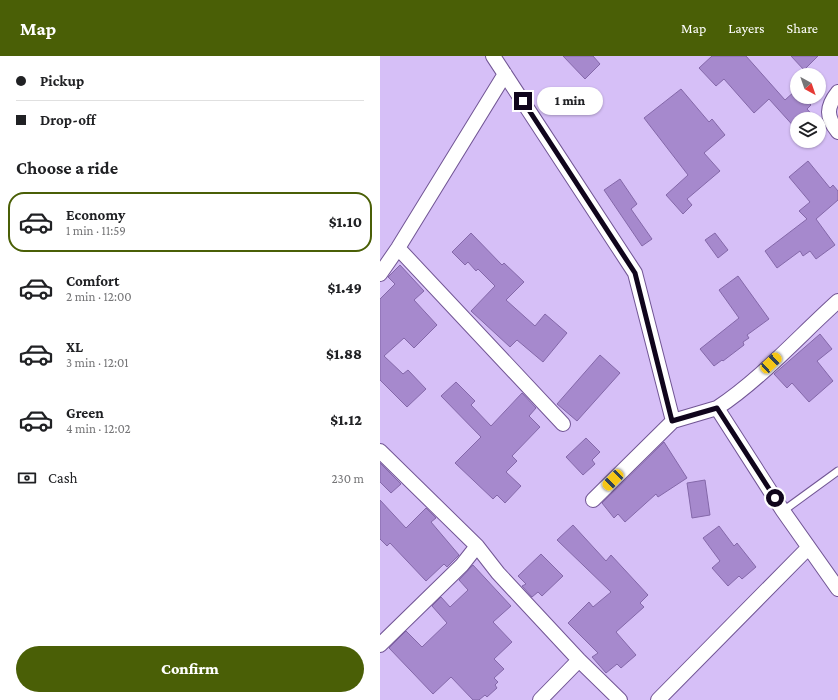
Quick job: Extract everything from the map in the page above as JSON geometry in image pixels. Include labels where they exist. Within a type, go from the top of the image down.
[{"type":"street","points":[[493,56],[635,273],[672,421]]},
{"type":"street","points":[[380,274],[398,248],[505,74]]},
{"type":"street","points":[[838,92],[831,100],[828,112],[832,124],[838,132]]},
{"type":"street","points":[[398,248],[563,424]]},
{"type":"street","points":[[593,500],[672,421],[717,408],[733,397],[838,301]]},
{"type":"street","points":[[717,408],[783,511],[838,589]]},
{"type":"street","points":[[380,451],[477,546],[498,573],[579,660],[620,700]]},
{"type":"street","points":[[380,645],[462,565],[477,546]]},
{"type":"street","points":[[658,700],[808,548]]},
{"type":"street","points":[[540,700],[579,660]]},
{"type":"lane","points":[[783,511],[838,471]]},
{"type":"building","points":[[563,56],[593,56],[600,64],[585,79]]},
{"type":"building","points":[[712,56],[746,56],[785,100],[790,95],[790,104],[810,104],[811,105],[807,109],[810,112],[790,112],[790,122],[769,99],[754,113],[724,79],[716,86],[699,68]]},
{"type":"building","points":[[791,56],[818,56],[806,68],[802,68]]},
{"type":"building","points":[[681,89],[709,122],[712,119],[725,135],[704,153],[720,171],[687,199],[692,205],[683,214],[666,195],[688,175],[644,118]]},
{"type":"building","points":[[808,161],[830,188],[833,185],[838,191],[838,200],[816,219],[835,245],[816,259],[810,251],[803,256],[800,251],[777,268],[765,251],[807,219],[799,211],[810,202],[789,177]]},
{"type":"building","points":[[620,179],[637,204],[631,209],[652,239],[642,246],[604,190]]},
{"type":"building","points":[[471,233],[502,265],[504,263],[524,282],[506,300],[535,326],[545,314],[567,333],[543,362],[517,340],[510,347],[471,311],[495,286],[478,269],[476,271],[468,262],[465,265],[452,252]]},
{"type":"building","points":[[715,233],[728,250],[718,258],[705,240]]},
{"type":"building","points":[[400,265],[424,291],[414,300],[437,325],[414,348],[404,338],[384,356],[403,374],[408,370],[426,389],[407,407],[380,380],[380,299],[395,284],[388,277]]},
{"type":"building","points":[[738,276],[769,319],[747,335],[749,338],[743,342],[744,345],[714,366],[700,349],[739,318],[719,290]]},
{"type":"building","points":[[820,334],[832,349],[817,361],[833,381],[809,402],[792,383],[787,388],[774,374]]},
{"type":"building","points":[[600,355],[620,373],[577,421],[557,404]]},
{"type":"building","points":[[456,382],[475,401],[471,405],[491,426],[522,393],[536,408],[529,416],[540,427],[512,456],[517,461],[506,472],[521,486],[505,503],[497,495],[493,499],[455,463],[481,437],[441,396]]},
{"type":"building","points":[[586,438],[600,452],[592,460],[595,464],[583,475],[566,457]]},
{"type":"building","points":[[664,442],[687,478],[658,497],[656,494],[625,522],[618,514],[614,518],[602,503]]},
{"type":"building","points":[[380,463],[401,484],[391,493],[380,482]]},
{"type":"building","points":[[705,480],[710,515],[692,518],[687,483]]},
{"type":"building","points":[[380,500],[406,528],[426,508],[436,518],[431,522],[459,555],[447,567],[444,564],[426,581],[390,543],[387,546],[380,539]]},
{"type":"building","points":[[573,525],[606,561],[611,555],[648,595],[640,603],[644,607],[616,632],[636,655],[621,668],[617,664],[606,673],[592,657],[598,653],[568,623],[589,602],[593,607],[611,592],[557,540]]},
{"type":"building","points":[[719,526],[734,546],[737,543],[756,567],[742,579],[739,576],[728,586],[712,568],[720,561],[703,538]]},
{"type":"building","points":[[541,554],[563,576],[542,596],[538,592],[532,597],[522,586],[526,584],[518,576]]},
{"type":"building","points":[[473,565],[511,606],[493,622],[512,642],[494,659],[504,669],[494,678],[498,682],[495,685],[497,688],[487,697],[485,695],[479,700],[473,700],[451,677],[433,694],[389,648],[406,631],[422,647],[447,623],[432,606],[441,597],[450,607],[468,590],[459,580]]},
{"type":"route","points":[[523,101],[635,273],[672,421],[717,408],[775,498]]}]
